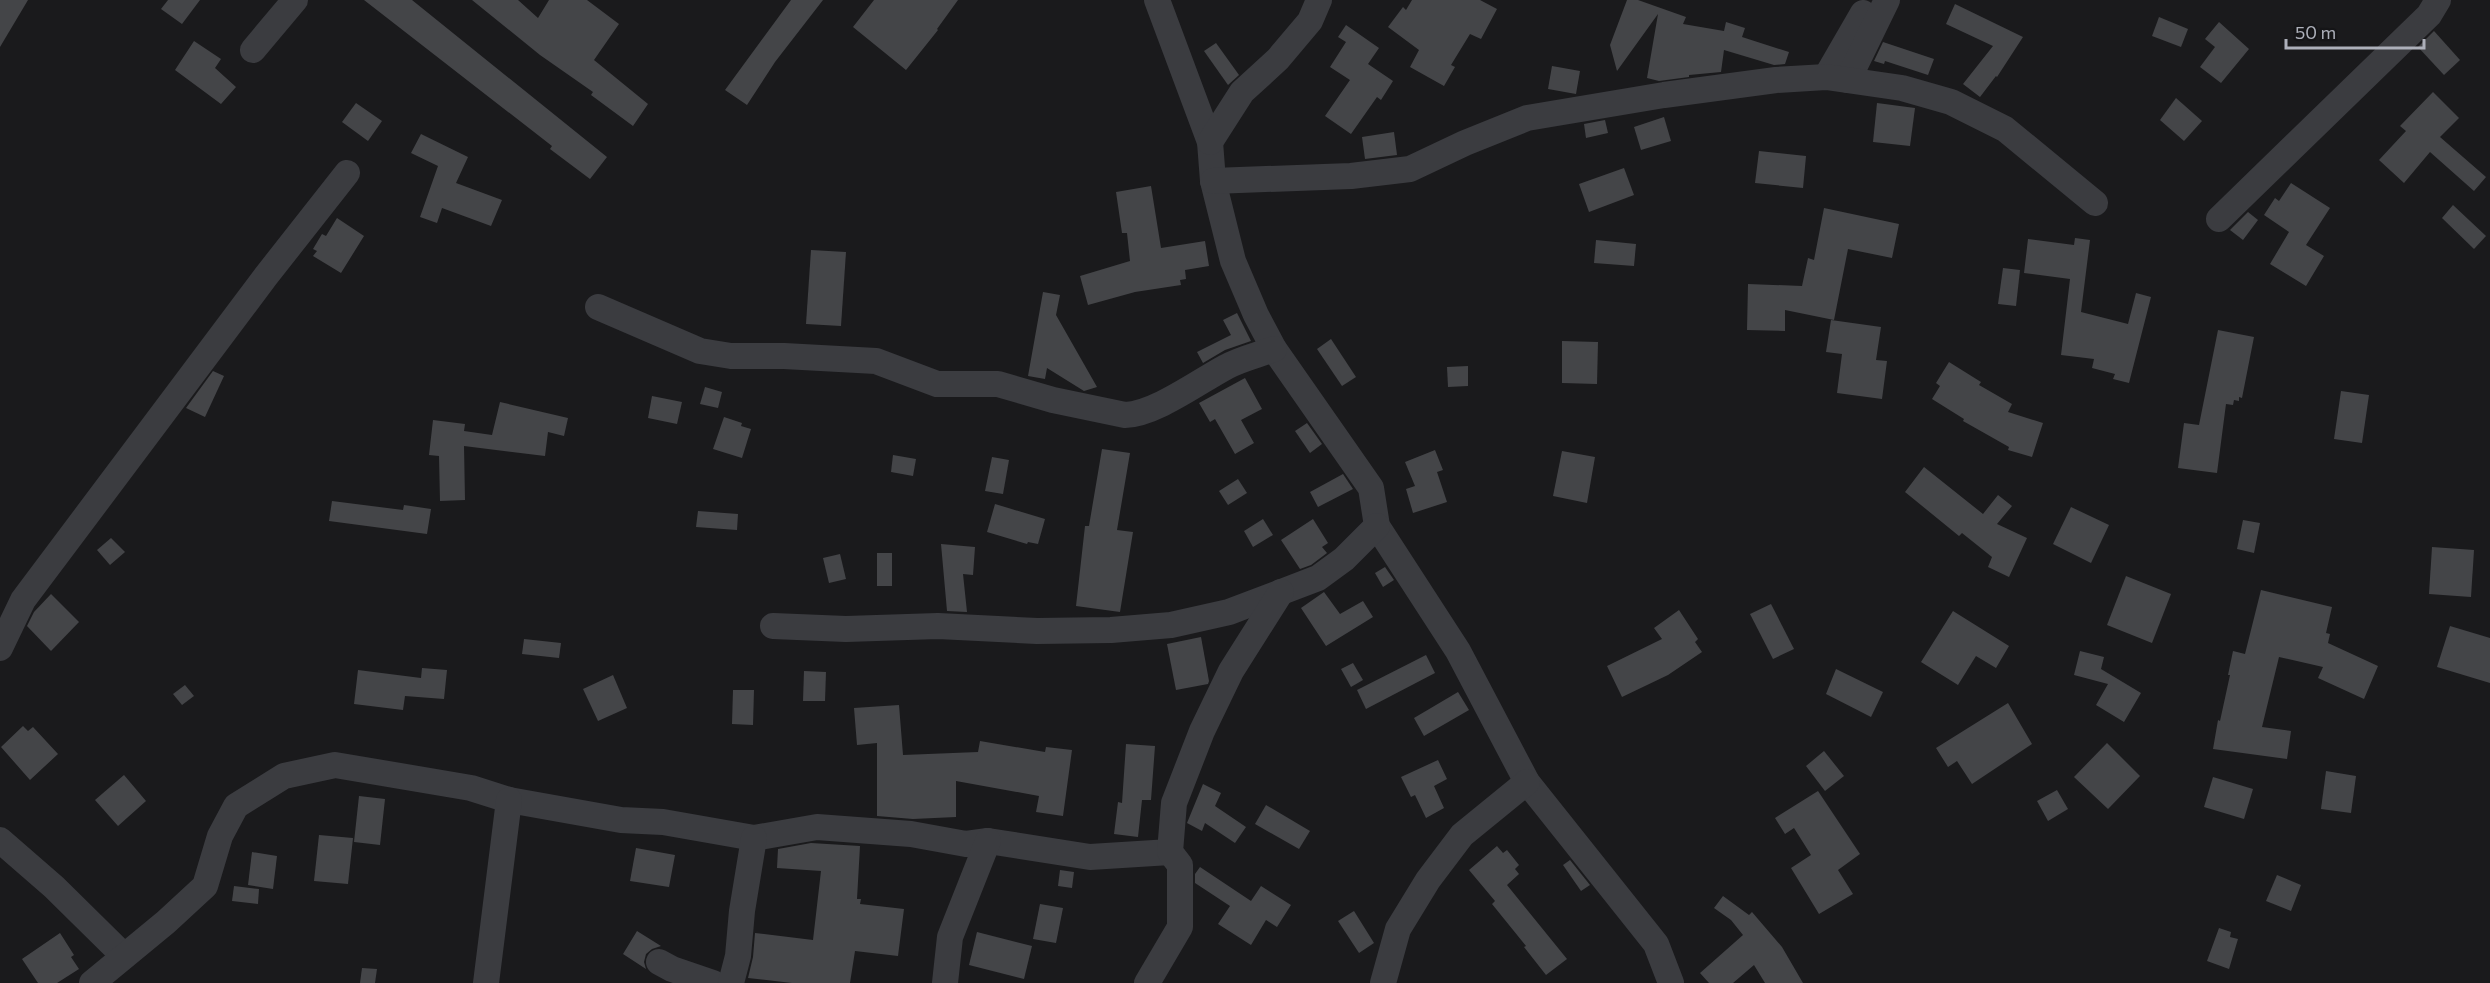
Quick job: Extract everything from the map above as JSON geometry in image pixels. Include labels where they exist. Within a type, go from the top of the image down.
[{"type":"street","points":[[254,50],[295,0]]},
{"type":"street","points":[[1157,0],[1210,142],[1214,181],[1233,261],[1256,315],[1274,349],[1371,488],[1377,526],[1458,651],[1527,782],[1656,944],[1671,983]]},
{"type":"street","points":[[1210,142],[1242,92],[1291,44],[1310,21],[1319,0]]},
{"type":"street","points":[[1837,79],[1871,0]]},
{"type":"street","points":[[1837,79],[1887,0]]},
{"type":"street","points":[[2219,219],[2429,15],[2438,0]]},
{"type":"street","points":[[1214,181],[1351,176],[1410,168],[1527,118],[1664,95],[1776,80],[1837,79],[1902,88],[1951,102],[2005,129],[2095,203]]},
{"type":"street","points":[[0,648],[23,600],[35,583],[266,276],[347,173]]},
{"type":"street","points":[[598,308],[700,351],[731,356],[784,356],[876,361],[937,384],[998,384],[1053,400],[1125,415],[1135,415],[1170,399],[1229,365],[1274,349]]},
{"type":"street","points":[[773,626],[846,629],[938,626],[1037,631],[1111,630],[1182,623],[1229,612],[1318,578],[1344,559],[1377,526]]},
{"type":"street","points":[[1147,983],[1180,927],[1180,865],[1170,852],[1174,803],[1202,731],[1231,671],[1281,592]]},
{"type":"street","points":[[92,983],[204,886],[220,836],[236,806],[284,776],[335,765],[471,788],[509,800],[621,820],[663,822],[754,838],[817,827],[911,834],[966,844],[988,841],[1090,857],[1170,852]]},
{"type":"street","points":[[1383,983],[1398,929],[1428,880],[1462,835],[1527,782]]},
{"type":"street","points":[[486,983],[509,800]]},
{"type":"street","points":[[730,983],[738,956],[742,911],[754,838]]},
{"type":"street","points":[[0,840],[54,887],[124,956]]},
{"type":"street","points":[[945,983],[950,937],[988,841]]},
{"type":"street","points":[[659,962],[672,969],[713,983]]},
{"type":"building","points":[[0,0],[28,0],[0,47]]},
{"type":"building","points":[[168,0],[200,0],[182,24],[161,9]]},
{"type":"building","points":[[364,0],[412,0],[607,157],[590,179],[550,149],[552,146]]},
{"type":"building","points":[[472,0],[518,0],[538,18],[549,0],[587,0],[619,24],[594,60],[648,104],[633,126],[591,95],[593,92],[540,55]]},
{"type":"building","points":[[791,0],[823,0],[775,62],[747,105],[725,90]]},
{"type":"building","points":[[874,0],[958,0],[938,30],[906,70],[853,27]]},
{"type":"building","points":[[1412,0],[1480,0],[1497,9],[1481,39],[1470,34],[1451,65],[1455,67],[1444,86],[1410,67],[1419,50],[1388,27],[1403,7],[1406,10]]},
{"type":"building","points":[[1627,0],[1638,0],[1686,17],[1683,24],[1724,31],[1726,22],[1745,28],[1742,37],[1789,52],[1785,64],[1774,65],[1724,50],[1721,72],[1659,81],[1647,78],[1658,14],[1617,71],[1610,45]]},
{"type":"building","points":[[1955,4],[2023,37],[1997,77],[1980,97],[1963,84],[1993,46],[1946,24]]},
{"type":"building","points":[[2159,17],[2188,29],[2181,47],[2152,36]]},
{"type":"building","points":[[2219,22],[2249,49],[2221,83],[2200,67],[2215,47],[2205,39]]},
{"type":"building","points":[[1346,25],[1379,48],[1368,64],[1393,81],[1381,100],[1377,97],[1351,134],[1325,116],[1350,80],[1330,67],[1346,42],[1338,37]]},
{"type":"building","points":[[2434,31],[2460,60],[2444,75],[2418,47]]},
{"type":"building","points":[[194,41],[221,59],[215,68],[236,87],[221,104],[175,70]]},
{"type":"building","points":[[1883,42],[1934,59],[1928,75],[1885,61],[1884,64],[1874,61]]},
{"type":"building","points":[[1216,43],[1239,75],[1228,85],[1204,51]]},
{"type":"building","points":[[1552,66],[1580,71],[1576,94],[1548,89]]},
{"type":"building","points":[[2433,92],[2459,118],[2440,137],[2486,177],[2474,191],[2430,152],[2404,183],[2379,160],[2406,131],[2400,126]]},
{"type":"building","points":[[2176,98],[2202,121],[2184,141],[2160,120]]},
{"type":"building","points":[[356,103],[382,121],[368,141],[342,122]]},
{"type":"building","points":[[1877,103],[1915,108],[1910,146],[1873,142]]},
{"type":"building","points":[[1664,117],[1671,141],[1641,150],[1634,127]]},
{"type":"building","points":[[1605,120],[1608,133],[1586,138],[1584,124]]},
{"type":"building","points":[[1394,132],[1397,155],[1365,159],[1362,137]]},
{"type":"building","points":[[421,134],[468,157],[456,183],[502,200],[491,226],[442,208],[437,223],[420,217],[438,166],[411,153]]},
{"type":"building","points":[[1759,151],[1806,156],[1803,188],[1755,183]]},
{"type":"building","points":[[1624,168],[1634,195],[1589,212],[1579,184]]},
{"type":"building","points":[[2291,183],[2330,208],[2306,245],[2324,256],[2306,286],[2270,264],[2289,232],[2264,215],[2275,198],[2279,201]]},
{"type":"building","points":[[1151,186],[1161,248],[1205,241],[1209,266],[1185,270],[1186,279],[1180,280],[1181,285],[1135,292],[1088,305],[1080,276],[1130,261],[1127,233],[1122,233],[1116,192]]},
{"type":"building","points":[[2453,205],[2486,236],[2474,249],[2442,218]]},
{"type":"building","points":[[1824,208],[1899,224],[1892,258],[1848,249],[1834,320],[1785,310],[1785,331],[1747,330],[1748,284],[1802,286],[1808,258],[1814,260]]},
{"type":"building","points":[[2248,212],[2258,220],[2243,240],[2230,230]]},
{"type":"building","points":[[337,218],[364,236],[341,273],[313,256],[317,251],[313,249],[322,234],[326,236]]},
{"type":"building","points":[[2075,238],[2090,240],[2081,312],[2128,324],[2136,293],[2151,297],[2129,383],[2113,379],[2115,374],[2092,368],[2094,359],[2061,355],[2070,279],[2024,273],[2028,239],[2074,245]]},
{"type":"building","points":[[1596,240],[1636,244],[1634,266],[1594,263]]},
{"type":"building","points":[[811,250],[846,252],[841,326],[806,324]]},
{"type":"building","points":[[2003,268],[2020,270],[2016,306],[1998,304]]},
{"type":"building","points":[[1043,292],[1060,295],[1056,315],[1097,387],[1084,391],[1047,368],[1045,379],[1028,376]]},
{"type":"building","points":[[1237,313],[1251,341],[1225,350],[1203,363],[1197,352],[1231,335],[1223,320]]},
{"type":"building","points":[[1831,320],[1881,327],[1876,360],[1887,361],[1882,399],[1837,393],[1842,354],[1826,352]]},
{"type":"building","points":[[2218,330],[2254,337],[2242,398],[2239,397],[2239,401],[2234,400],[2233,405],[2226,404],[2217,473],[2178,468],[2184,423],[2199,425]]},
{"type":"building","points":[[1331,339],[1356,377],[1342,386],[1317,349]]},
{"type":"building","points":[[1562,341],[1598,342],[1597,384],[1562,383]]},
{"type":"building","points":[[1949,362],[1981,382],[1979,385],[2012,404],[2008,412],[2043,423],[2032,457],[2008,450],[2009,447],[1963,421],[1964,419],[1932,399],[1940,386],[1936,383]]},
{"type":"building","points":[[1468,366],[1468,386],[1448,387],[1447,367]]},
{"type":"building","points":[[213,371],[224,376],[205,417],[186,408]]},
{"type":"building","points":[[1245,378],[1262,409],[1241,420],[1254,443],[1235,454],[1215,419],[1210,422],[1199,403]]},
{"type":"building","points":[[705,387],[722,392],[718,408],[700,404]]},
{"type":"building","points":[[2341,391],[2369,395],[2362,443],[2334,439]]},
{"type":"building","points":[[652,396],[682,402],[677,424],[648,418]]},
{"type":"building","points":[[500,402],[568,418],[564,436],[548,432],[545,456],[464,446],[465,500],[440,501],[439,456],[429,455],[433,420],[465,424],[464,431],[492,435]]},
{"type":"building","points":[[724,417],[742,423],[741,426],[751,429],[742,458],[713,449]]},
{"type":"building","points":[[1307,423],[1322,444],[1310,453],[1295,431]]},
{"type":"building","points":[[1102,449],[1130,453],[1117,530],[1133,532],[1120,612],[1076,606],[1085,526],[1089,526]]},
{"type":"building","points":[[1435,450],[1443,470],[1437,472],[1447,502],[1413,513],[1406,489],[1415,486],[1405,462]]},
{"type":"building","points":[[1562,451],[1595,457],[1587,503],[1553,496]]},
{"type":"building","points":[[893,455],[916,459],[913,476],[891,472]]},
{"type":"building","points":[[992,457],[1009,460],[1003,494],[985,491]]},
{"type":"building","points":[[1924,467],[1983,514],[1998,495],[2012,506],[1997,524],[2027,538],[2009,577],[1988,567],[1992,557],[1962,533],[1959,536],[1905,492]]},
{"type":"building","points":[[1343,474],[1353,489],[1318,507],[1310,492]]},
{"type":"building","points":[[1238,479],[1247,493],[1228,505],[1219,491]]},
{"type":"building","points":[[332,501],[403,510],[404,505],[431,509],[427,534],[329,521]]},
{"type":"building","points":[[995,504],[1045,519],[1038,544],[1028,542],[1027,544],[987,532]]},
{"type":"building","points":[[2071,507],[2109,525],[2091,563],[2053,544]]},
{"type":"building","points":[[698,511],[738,514],[737,530],[696,527]]},
{"type":"building","points":[[1263,519],[1273,535],[1253,547],[1244,531]]},
{"type":"building","points":[[1313,519],[1328,543],[1322,547],[1327,553],[1311,565],[1300,569],[1281,540]]},
{"type":"building","points":[[2243,520],[2260,523],[2254,553],[2237,549]]},
{"type":"building","points":[[111,538],[125,552],[110,565],[97,550]]},
{"type":"building","points":[[941,544],[975,547],[973,575],[963,574],[967,612],[947,611]]},
{"type":"building","points":[[2432,547],[2474,550],[2471,597],[2429,594]]},
{"type":"building","points":[[877,553],[892,553],[892,586],[877,586]]},
{"type":"building","points":[[840,554],[846,579],[829,583],[823,558]]},
{"type":"building","points":[[1385,567],[1394,580],[1383,587],[1375,573]]},
{"type":"building","points":[[2126,576],[2171,594],[2152,643],[2107,625]]},
{"type":"building","points":[[2261,590],[2332,607],[2326,633],[2330,634],[2328,643],[2378,666],[2364,699],[2318,678],[2323,667],[2279,657],[2262,727],[2291,731],[2287,759],[2213,749],[2230,675],[2228,675],[2233,651],[2245,654]]},
{"type":"building","points":[[1324,592],[1340,614],[1363,601],[1373,617],[1326,646],[1301,608]]},
{"type":"building","points":[[51,594],[79,622],[51,651],[27,626],[34,612]]},
{"type":"building","points":[[1771,604],[1794,649],[1773,659],[1750,614]]},
{"type":"building","points":[[1679,610],[1698,639],[1695,642],[1702,652],[1668,675],[1622,697],[1607,666],[1662,639],[1654,628]]},
{"type":"building","points":[[1953,611],[2009,646],[1996,668],[1976,656],[1958,685],[1921,662]]},
{"type":"building","points":[[2450,626],[2490,638],[2490,683],[2437,667]]},
{"type":"building","points":[[1201,637],[1208,684],[1176,690],[1167,644]]},
{"type":"building","points":[[524,639],[561,643],[559,658],[522,654]]},
{"type":"building","points":[[2080,651],[2104,657],[2101,669],[2141,693],[2124,722],[2096,705],[2108,684],[2074,675]]},
{"type":"building","points":[[1426,655],[1435,673],[1366,709],[1357,690]]},
{"type":"building","points":[[1353,663],[1363,680],[1351,687],[1341,669]]},
{"type":"building","points":[[422,668],[447,670],[444,699],[405,696],[403,710],[354,704],[358,670],[421,678]]},
{"type":"building","points":[[1836,669],[1883,692],[1871,717],[1826,694]]},
{"type":"building","points":[[804,671],[826,672],[825,701],[803,701]]},
{"type":"building","points":[[613,675],[627,708],[598,721],[583,689]]},
{"type":"building","points":[[185,685],[194,696],[182,705],[173,694]]},
{"type":"building","points":[[733,690],[754,690],[753,725],[732,724]]},
{"type":"building","points":[[1458,692],[1469,710],[1424,736],[1414,718]]},
{"type":"building","points":[[2008,703],[2032,744],[1972,784],[1957,761],[1948,767],[1936,748]]},
{"type":"building","points":[[899,705],[903,755],[978,752],[980,741],[1045,752],[1046,747],[1072,750],[1063,816],[1036,812],[1039,796],[956,781],[956,817],[913,819],[877,816],[877,743],[857,745],[854,708]]},
{"type":"building","points":[[23,726],[28,731],[33,727],[58,754],[30,780],[1,747]]},
{"type":"building","points":[[2107,743],[2140,776],[2108,809],[2074,777]]},
{"type":"building","points":[[1126,744],[1155,746],[1151,800],[1142,800],[1138,837],[1114,834],[1118,802],[1122,803]]},
{"type":"building","points":[[1824,751],[1844,776],[1825,791],[1806,766]]},
{"type":"building","points":[[1438,760],[1447,779],[1434,786],[1444,808],[1426,818],[1415,795],[1411,797],[1401,777]]},
{"type":"building","points":[[2326,771],[2356,776],[2351,813],[2321,809]]},
{"type":"building","points":[[124,775],[146,801],[118,826],[95,800]]},
{"type":"building","points":[[2213,777],[2253,789],[2244,819],[2204,807]]},
{"type":"building","points":[[1203,784],[1221,793],[1215,806],[1246,827],[1235,843],[1205,823],[1202,831],[1187,823]]},
{"type":"building","points":[[2057,790],[2068,809],[2048,821],[2037,801]]},
{"type":"building","points":[[1818,791],[1860,854],[1838,870],[1853,894],[1819,914],[1791,868],[1811,855],[1794,828],[1785,834],[1775,818]]},
{"type":"building","points":[[359,796],[385,799],[380,845],[354,842]]},
{"type":"building","points":[[1266,805],[1310,831],[1299,849],[1255,824]]},
{"type":"building","points":[[319,835],[353,838],[348,884],[314,881]]},
{"type":"building","points":[[811,843],[860,846],[857,899],[861,899],[860,904],[904,909],[898,956],[855,951],[850,983],[792,983],[748,978],[755,933],[813,940],[821,871],[777,868],[778,849]]},
{"type":"building","points":[[1497,846],[1503,853],[1507,850],[1519,865],[1515,869],[1519,874],[1507,885],[1567,959],[1546,975],[1492,904],[1495,901],[1469,870]]},
{"type":"building","points":[[636,848],[675,855],[669,887],[630,881]]},
{"type":"building","points":[[252,852],[277,856],[273,889],[248,885]]},
{"type":"building","points":[[1570,860],[1590,885],[1581,891],[1563,865]]},
{"type":"building","points":[[1200,867],[1251,901],[1261,886],[1291,905],[1277,927],[1266,920],[1251,945],[1218,924],[1230,906],[1195,883],[1195,874]]},
{"type":"building","points":[[1060,870],[1074,872],[1072,888],[1058,886]]},
{"type":"building","points":[[2277,875],[2301,885],[2291,911],[2266,901]]},
{"type":"building","points":[[234,886],[259,889],[258,904],[232,901]]},
{"type":"building","points":[[1723,896],[1749,915],[1752,912],[1782,947],[1803,983],[1765,983],[1754,965],[1733,983],[1709,983],[1700,973],[1743,935],[1731,920],[1714,908]]},
{"type":"building","points":[[1040,904],[1063,908],[1056,943],[1033,939]]},
{"type":"building","points":[[1354,911],[1374,943],[1359,953],[1338,921]]},
{"type":"building","points":[[2219,928],[2231,932],[2230,937],[2238,939],[2229,969],[2207,961]]},
{"type":"building","points":[[637,931],[661,946],[646,954],[644,962],[646,969],[623,954]]},
{"type":"building","points":[[977,932],[1032,946],[1024,979],[969,965]]},
{"type":"building","points":[[60,933],[74,955],[71,957],[79,969],[57,983],[38,983],[22,959]]},
{"type":"building","points":[[362,968],[377,969],[375,983],[360,983]]}]
